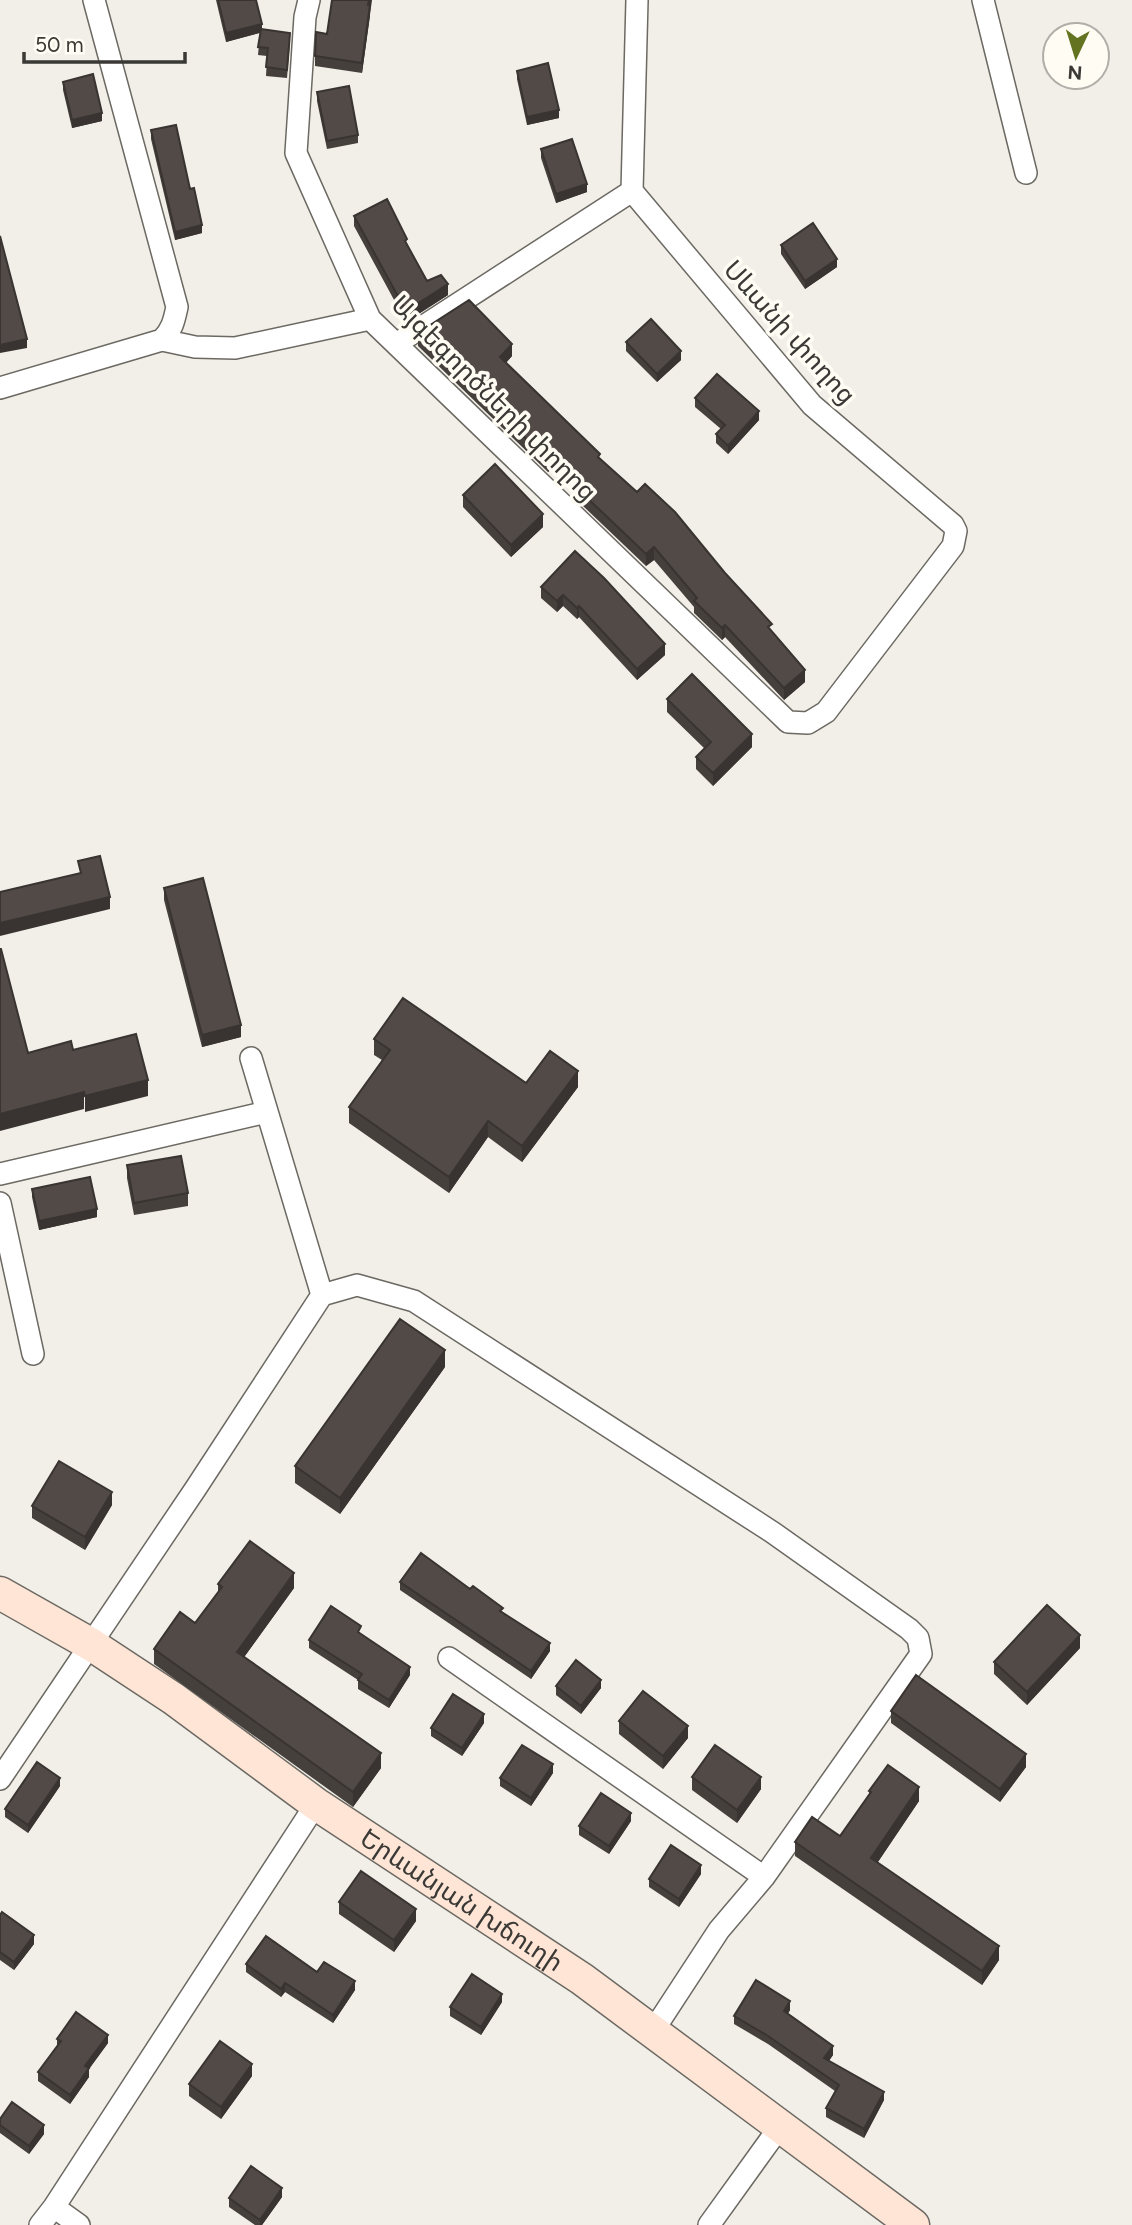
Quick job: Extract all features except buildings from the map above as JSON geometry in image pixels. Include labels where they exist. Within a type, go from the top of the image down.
[{"type":"main road","name":"Երևանյան խճուղի","points":[[0,1593],[92,1645],[174,1699],[316,1804],[582,1979],[913,2225]]},
{"type":"street","points":[[93,0],[177,307],[170,332],[162,340]]},
{"type":"street","name":"Այգեգործների փողոց","points":[[309,0],[305,17],[296,153],[370,319],[788,722]]},
{"type":"street","points":[[396,344],[632,191],[637,0]]},
{"type":"street","points":[[983,0],[1026,173]]},
{"type":"street","name":"Սևանի փողոց","points":[[632,191],[812,405],[953,525],[956,531],[953,546],[826,712],[808,723],[788,722]]},
{"type":"street","points":[[0,388],[162,340],[195,347],[235,348],[370,319]]},
{"type":"street","points":[[251,1058],[321,1295]]},
{"type":"street","points":[[0,1174],[267,1112]]},
{"type":"street","points":[[0,1203],[33,1353]]},
{"type":"street","points":[[0,1779],[92,1645],[321,1295],[357,1285],[414,1301],[772,1532],[918,1638],[921,1654],[764,1877],[719,1930],[653,2031]]},
{"type":"street","points":[[449,1658],[764,1877]]},
{"type":"street","points":[[40,2225],[316,1804]]},
{"type":"street","points":[[709,2225],[781,2125]]},
{"type":"street","points":[[54,2207],[79,2225]]}]
